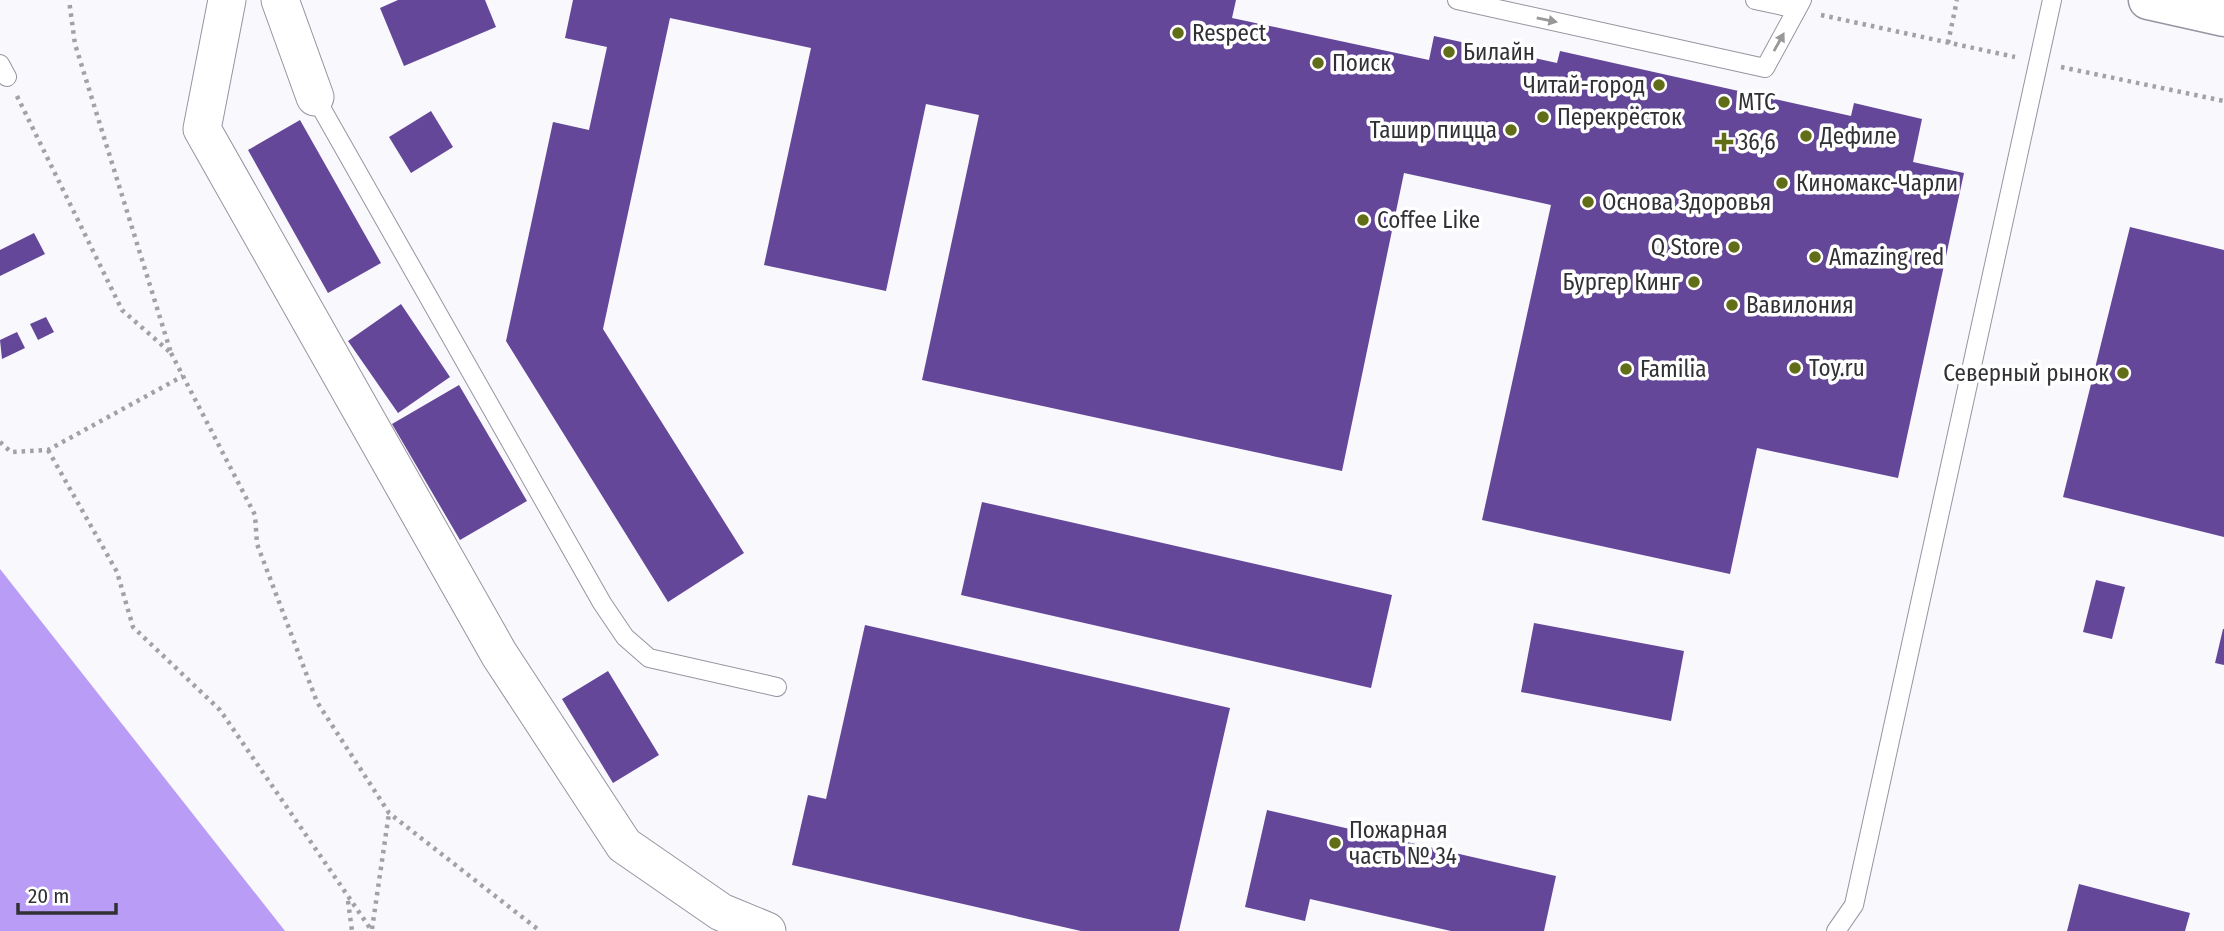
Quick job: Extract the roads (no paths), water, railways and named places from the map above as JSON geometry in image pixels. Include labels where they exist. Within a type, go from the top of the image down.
[{"type":"main road","points":[[2148,0],[2224,17]]},
{"type":"street","points":[[227,0],[202,129],[499,654],[624,845],[721,912],[767,931]]},
{"type":"street","points":[[280,0],[315,97]]},
{"type":"lane","points":[[1457,0],[1765,68],[1799,5],[1755,0]]},
{"type":"lane","points":[[1836,931],[1854,905],[2052,0]]},
{"type":"lane","points":[[315,97],[602,603],[625,638],[649,658],[777,687]]},
{"type":"place","name":"Respect","points":[[1178,33]]},
{"type":"place","name":"Билайн","points":[[1449,52]]},
{"type":"place","name":"Поиск","points":[[1318,63]]},
{"type":"place","name":"Читай-город","points":[[1659,85]]},
{"type":"place","name":"МТС","points":[[1724,102]]},
{"type":"place","name":"Перекрёсток","points":[[1543,117]]},
{"type":"place","name":"Ташир пицца","points":[[1511,130]]},
{"type":"place","name":"Дефиле","points":[[1806,136]]},
{"type":"place","name":"36,6","points":[[1724,142]]},
{"type":"place","name":"Киномакс-Чарли","points":[[1782,183]]},
{"type":"place","name":"Основа Здоровья","points":[[1588,202]]},
{"type":"place","name":"Coffee Like","points":[[1363,220]]},
{"type":"place","name":"Q Store","points":[[1734,247]]},
{"type":"place","name":"Amazing red","points":[[1815,257]]},
{"type":"place","name":"Бургер Кинг","points":[[1694,282]]},
{"type":"place","name":"Вавилония","points":[[1732,305]]},
{"type":"place","name":"Toy.ru","points":[[1795,368]]},
{"type":"place","name":"Familia","points":[[1626,369]]},
{"type":"place","name":"Северный рынок","points":[[2123,373]]},
{"type":"place","name":"Пожарная часть № 34","points":[[1335,843]]}]
